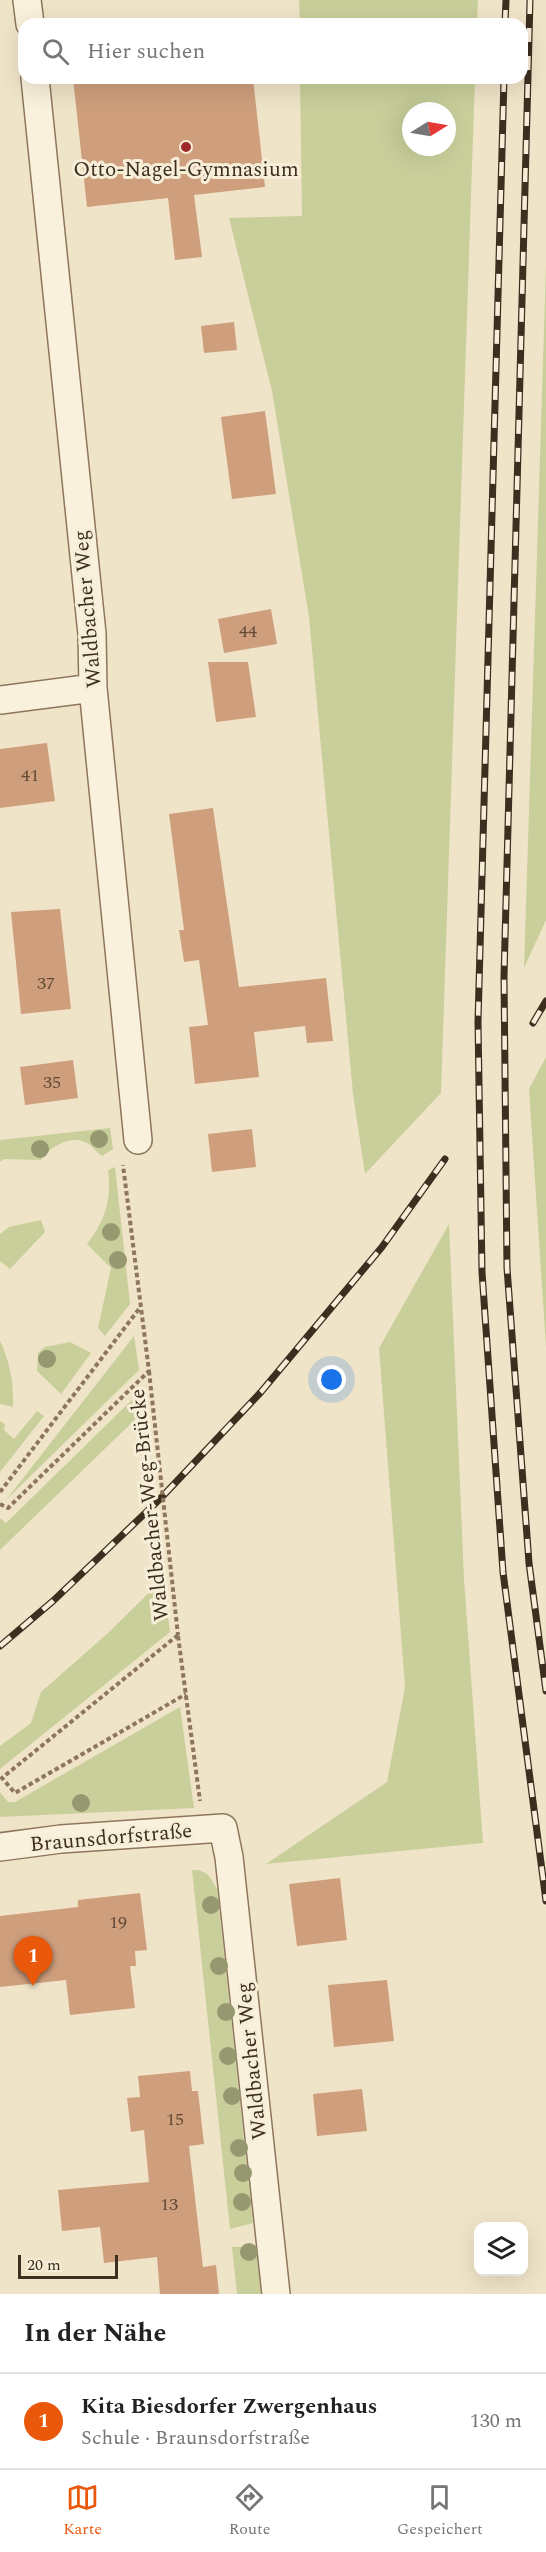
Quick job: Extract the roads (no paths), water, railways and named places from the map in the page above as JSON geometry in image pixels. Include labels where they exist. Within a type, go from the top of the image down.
[{"type":"street","points":[[27,0],[29,18]]},
{"type":"street","name":"Waldbacher Weg","points":[[36,84],[92,634],[93,688],[138,1140]]},
{"type":"street","points":[[0,700],[93,688]]},
{"type":"street","name":"Waldbacher Weg","points":[[223,1828],[230,1869],[276,2294]]},
{"type":"street","name":"Braunsdorfstraße","points":[[0,1847],[61,1839],[223,1828]]},
{"type":"railway","points":[[505,18],[506,0]]},
{"type":"railway","points":[[528,75],[530,0]]},
{"type":"railway","points":[[504,84],[478,1022],[482,1272],[503,1572],[546,1901]]},
{"type":"railway","points":[[528,84],[504,977],[507,1268],[529,1563],[546,1691]]},
{"type":"railway","points":[[533,1023],[546,1001]]},
{"type":"railway","points":[[0,1646],[53,1601],[160,1499],[261,1392],[382,1247],[445,1159]]},
{"type":"place","name":"Otto-Nagel-Gymnasium","points":[[186,147]]},
{"type":"place","name":"Kita Biesdorfer Zwergenhaus","points":[[33,1986]]}]
